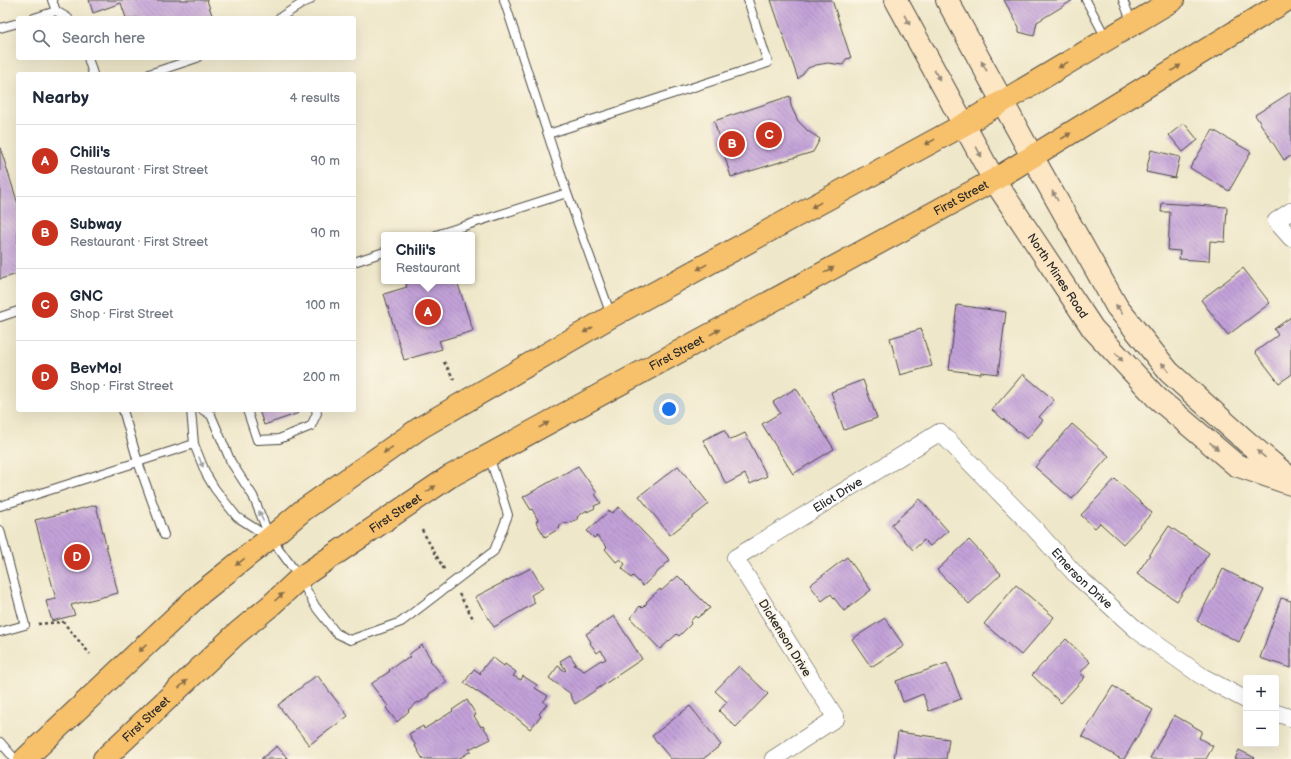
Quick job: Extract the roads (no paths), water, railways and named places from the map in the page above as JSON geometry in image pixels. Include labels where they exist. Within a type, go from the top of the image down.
[{"type":"main road","name":"North Mines Road","points":[[896,0],[994,180],[1093,329],[1156,397],[1236,464],[1291,484]]},
{"type":"main road","points":[[947,0],[1032,156],[1117,307],[1169,372],[1291,479]]},
{"type":"main road","points":[[25,759],[201,593],[270,538],[302,510],[420,428],[612,316],[964,124],[1173,0]]},
{"type":"main road","name":"First Street","points":[[104,759],[235,635],[300,578],[449,477],[994,180],[1287,0]]},
{"type":"street","points":[[1291,211],[1276,221],[1291,238]]},
{"type":"street","name":"Eliot Drive","points":[[735,558],[940,432]]},
{"type":"street","name":"Emerson Drive","points":[[940,432],[1034,528],[1076,575],[1138,631],[1203,677],[1243,698]]},
{"type":"street","name":"Dickenson Drive","points":[[735,558],[836,718],[773,759]]},
{"type":"street","points":[[1279,714],[1291,718]]},
{"type":"lane","points":[[52,0],[56,12]]},
{"type":"lane","points":[[282,16],[310,0]]},
{"type":"lane","points":[[504,0],[567,192],[612,316]]},
{"type":"lane","points":[[548,134],[768,62],[748,0]]},
{"type":"lane","points":[[1086,0],[1106,40]]},
{"type":"lane","points":[[1123,0],[1132,24]]},
{"type":"lane","points":[[41,16],[56,12],[64,16]]},
{"type":"lane","points":[[0,28],[16,24]]},
{"type":"lane","points":[[89,60],[92,72]]},
{"type":"lane","points":[[155,72],[191,60]]},
{"type":"lane","points":[[445,232],[567,192]]},
{"type":"lane","points":[[356,261],[381,253]]},
{"type":"lane","points":[[0,317],[16,312]]},
{"type":"lane","points":[[124,412],[138,462],[164,535]]},
{"type":"lane","points":[[191,412],[194,444],[209,479],[215,489],[237,517],[270,538]]},
{"type":"lane","points":[[206,412],[211,415],[231,462],[253,496],[270,538],[300,578],[315,606],[336,633],[350,640],[401,622],[494,551],[508,514],[489,455]]},
{"type":"lane","points":[[248,412],[257,440],[279,439],[311,426],[317,412]]},
{"type":"lane","points":[[0,506],[194,444]]},
{"type":"lane","points":[[0,530],[25,625],[0,632]]},
{"type":"lane","points":[[0,742],[16,759]]},
{"type":"place","name":"GNC","points":[[769,135]]},
{"type":"place","name":"Subway","points":[[732,144]]},
{"type":"place","name":"Chili's","points":[[428,312]]},
{"type":"place","name":"BevMo!","points":[[77,557]]}]
